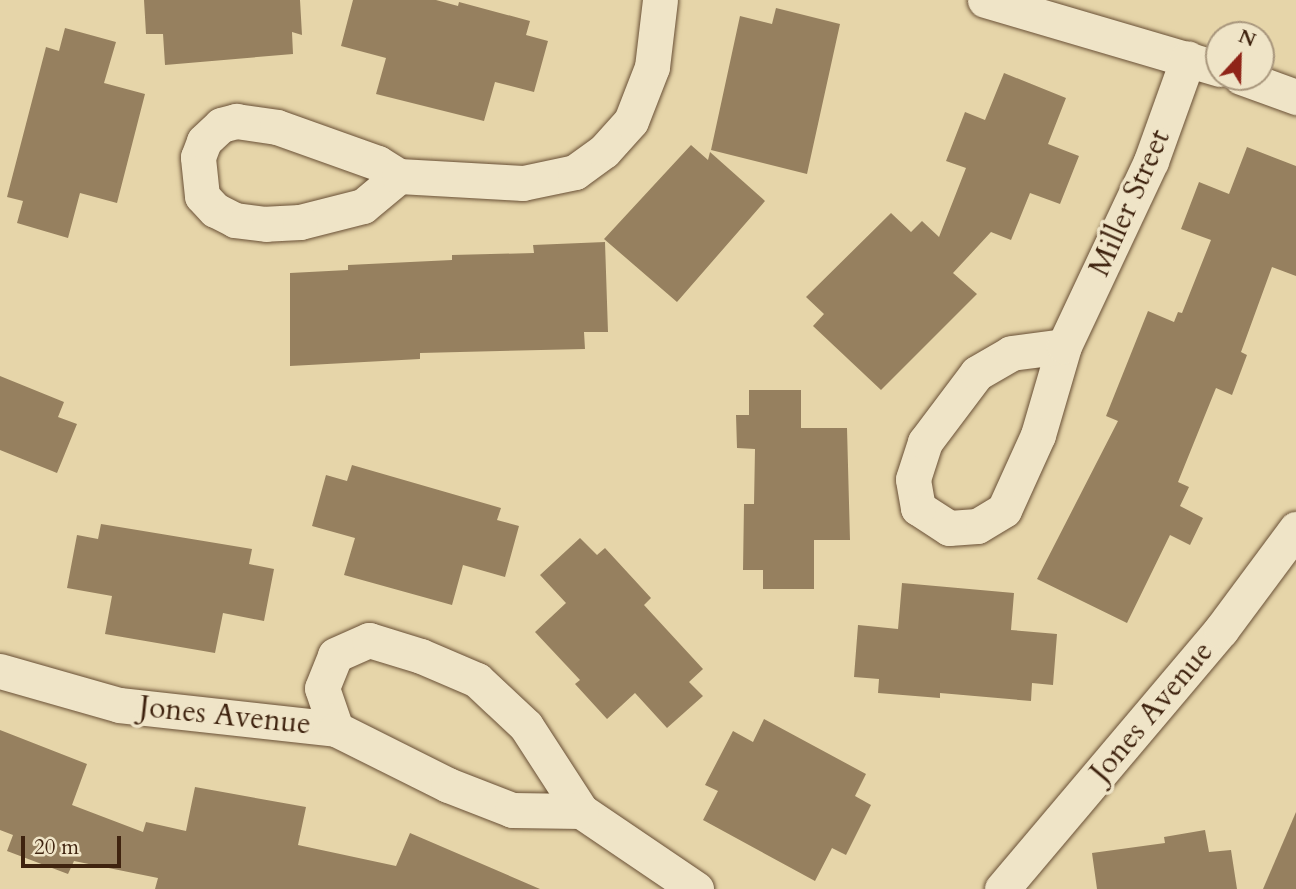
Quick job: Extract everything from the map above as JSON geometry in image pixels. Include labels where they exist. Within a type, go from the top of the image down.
[{"type":"street","points":[[399,176],[363,206],[311,220],[266,224],[234,220],[215,210],[202,196],[198,157],[204,141],[221,125],[236,121],[276,127],[378,163],[399,176],[523,183],[575,172],[604,152],[631,121],[652,67],[660,0]]},
{"type":"street","points":[[985,0],[1204,63]]},
{"type":"street","name":"Miller Street","points":[[1064,346],[1011,353],[977,373],[925,442],[913,479],[918,508],[949,528],[977,526],[1004,510],[1038,435],[1064,346],[1151,161],[1204,63]]},
{"type":"street","points":[[1275,89],[1296,97]]},
{"type":"street","name":"Jones Avenue","points":[[1002,889],[1221,630],[1296,529]]},
{"type":"street","name":"Jones Avenue","points":[[0,671],[119,705],[337,729],[322,688],[335,655],[369,640],[421,656],[477,680],[526,726],[581,811],[696,889]]},
{"type":"street","points":[[337,729],[448,785],[512,810],[581,811]]},
{"type":"building","points":[[144,0],[300,0],[302,35],[292,32],[293,54],[165,65],[163,34],[146,34]]},
{"type":"building","points":[[353,0],[436,0],[458,6],[459,2],[530,21],[526,35],[548,41],[534,92],[495,82],[484,121],[376,94],[386,58],[341,46]]},
{"type":"building","points":[[776,8],[840,24],[807,174],[711,150],[740,16],[772,24]]},
{"type":"building","points":[[65,28],[116,42],[104,83],[145,94],[117,203],[80,193],[68,238],[17,223],[23,201],[7,197],[46,47],[59,51]]},
{"type":"building","points":[[1004,73],[1066,98],[1048,144],[1079,156],[1060,204],[1030,193],[1011,240],[991,232],[953,273],[977,294],[881,390],[813,326],[824,314],[806,297],[891,213],[911,232],[922,221],[939,237],[966,168],[946,161],[965,112],[985,120]]},
{"type":"building","points":[[691,145],[708,160],[710,152],[765,201],[677,302],[604,239]]},
{"type":"building","points":[[1247,147],[1296,166],[1296,276],[1272,267],[1241,352],[1247,355],[1232,395],[1216,388],[1178,482],[1189,487],[1180,506],[1203,518],[1190,545],[1170,535],[1127,623],[1037,579],[1118,421],[1106,416],[1148,311],[1174,322],[1178,312],[1182,313],[1211,240],[1181,229],[1199,182],[1229,194]]},
{"type":"building","points":[[605,242],[608,332],[584,332],[585,349],[420,353],[420,359],[290,366],[290,273],[348,270],[348,265],[452,260],[452,255],[534,253],[533,245]]},
{"type":"building","points":[[0,376],[64,402],[58,417],[77,424],[57,473],[0,450]]},
{"type":"building","points":[[749,390],[801,390],[801,428],[847,428],[850,540],[814,540],[814,589],[763,589],[763,570],[743,570],[744,504],[754,504],[755,449],[737,448],[736,415],[749,415]]},
{"type":"building","points":[[352,465],[501,508],[497,520],[519,526],[505,577],[463,565],[452,605],[344,575],[355,538],[312,526],[326,475],[347,481]]},
{"type":"building","points":[[101,524],[252,549],[249,564],[274,569],[264,621],[223,613],[215,653],[105,634],[112,596],[67,588],[77,535],[98,539]]},
{"type":"building","points":[[580,538],[597,555],[605,548],[651,598],[644,605],[703,669],[689,682],[703,696],[667,728],[635,693],[607,719],[575,684],[580,680],[535,632],[566,603],[540,575]]},
{"type":"building","points":[[902,583],[1014,593],[1011,630],[1057,634],[1053,685],[1032,683],[1031,701],[940,693],[940,698],[878,693],[879,679],[854,677],[858,625],[898,629]]},
{"type":"building","points":[[764,719],[866,774],[855,796],[871,805],[846,855],[832,848],[815,881],[703,820],[718,791],[705,785],[733,731],[753,742]]},
{"type":"building","points":[[0,730],[87,764],[72,805],[143,832],[146,822],[186,831],[195,787],[306,807],[298,845],[396,866],[410,833],[540,889],[155,889],[158,878],[74,861],[68,874],[7,851],[13,835],[0,830]]},
{"type":"building","points":[[1296,812],[1296,889],[1263,889]]},
{"type":"building","points":[[1205,830],[1209,852],[1231,850],[1237,889],[1097,889],[1092,853],[1165,843],[1164,837]]}]
